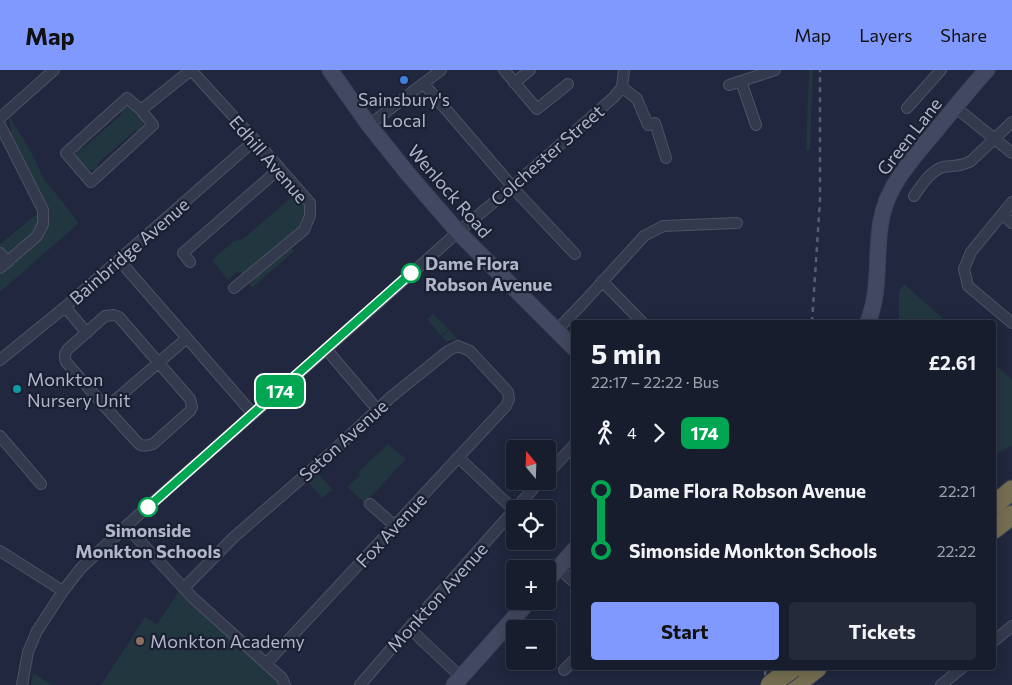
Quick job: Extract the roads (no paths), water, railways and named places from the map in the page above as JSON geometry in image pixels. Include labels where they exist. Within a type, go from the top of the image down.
[{"type":"highway","points":[[996,503],[1012,490]]},
{"type":"highway","points":[[996,527],[1012,515]]},
{"type":"highway","points":[[770,685],[796,678],[814,670]]},
{"type":"street","points":[[0,118],[54,70]]},
{"type":"street","points":[[141,110],[191,70]]},
{"type":"street","name":"Edhill Avenue","points":[[191,70],[310,203],[310,216],[304,230],[234,288]]},
{"type":"street","name":"Wenlock Road","points":[[330,70],[369,125],[458,232],[571,345]]},
{"type":"street","points":[[369,125],[441,70]]},
{"type":"street","points":[[504,70],[537,109],[568,84]]},
{"type":"street","points":[[514,83],[530,70]]},
{"type":"street","points":[[624,70],[622,87],[637,99],[648,125],[655,123],[666,158]]},
{"type":"street","points":[[729,85],[775,70]]},
{"type":"street","points":[[907,108],[941,70]]},
{"type":"street","name":"Green Lane","points":[[869,320],[875,294],[880,222],[889,195],[903,170],[987,70]]},
{"type":"street","points":[[741,81],[756,125]]},
{"type":"street","points":[[424,84],[512,187],[575,254]]},
{"type":"street","name":"Colchester Street","points":[[458,232],[614,97],[622,87]]},
{"type":"street","points":[[127,98],[141,110],[153,125],[91,182],[66,153],[127,98]]},
{"type":"street","points":[[955,107],[1012,153]]},
{"type":"street","points":[[914,196],[920,179],[943,168],[972,162],[1012,122]]},
{"type":"street","points":[[0,125],[42,210],[43,224],[37,236],[4,265],[0,253]]},
{"type":"street","name":"Bainbridge Avenue","points":[[0,360],[65,307],[255,140]]},
{"type":"street","points":[[190,262],[183,253],[271,176],[278,167]]},
{"type":"street","points":[[1012,202],[971,252],[964,269],[968,286],[1012,323]]},
{"type":"street","points":[[1002,214],[1012,223]]},
{"type":"street","points":[[556,331],[644,236],[663,226],[737,223]]},
{"type":"street","points":[[22,685],[28,652],[37,631],[63,591],[81,568],[458,232]]},
{"type":"street","points":[[119,260],[253,414]]},
{"type":"street","points":[[602,282],[640,320]]},
{"type":"street","points":[[65,307],[86,333]]},
{"type":"street","points":[[114,315],[119,317],[159,362],[190,399],[192,407],[190,411],[148,446],[141,445],[106,408],[66,362],[64,353],[105,316],[114,315]]},
{"type":"street","points":[[106,408],[187,338]]},
{"type":"street","name":"Seton Avenue","points":[[184,588],[234,537],[391,396],[448,352],[458,346],[470,351],[508,392]]},
{"type":"street","points":[[326,349],[377,409]]},
{"type":"street","name":"Fox Avenue","points":[[266,664],[506,406],[509,399],[508,392]]},
{"type":"street","points":[[0,436],[41,484]]},
{"type":"street","points":[[556,464],[571,448]]},
{"type":"street","points":[[458,457],[506,501]]},
{"type":"street","name":"Monkton Avenue","points":[[523,500],[532,490]]},
{"type":"street","points":[[370,504],[395,526]]},
{"type":"street","name":"Monkton Avenue","points":[[360,685],[506,519]]},
{"type":"street","points":[[126,526],[193,598],[282,678],[284,685]]},
{"type":"street","points":[[0,551],[63,591]]},
{"type":"street","points":[[556,570],[571,553]]},
{"type":"street","points":[[558,568],[571,579]]},
{"type":"street","points":[[996,640],[1012,626]]},
{"type":"street","points":[[409,628],[458,682],[506,635]]},
{"type":"street","points":[[564,670],[571,663]]},
{"type":"street","points":[[941,685],[960,670]]},
{"type":"railway","points":[[812,320],[820,200],[820,70]]},
{"type":"railway","points":[[763,685],[766,670]]},
{"type":"railway","points":[[775,685],[777,670]]},
{"type":"place","name":"Sainsbury's Local","points":[[404,80]]},
{"type":"place","name":"Dame Flora Robson Avenue","points":[[411,273]]},
{"type":"place","name":"Monkton Nursery Unit","points":[[17,389]]},
{"type":"place","name":"Simonside Monkton Schools","points":[[148,507]]},
{"type":"place","name":"Monkton Academy","points":[[140,641]]}]
